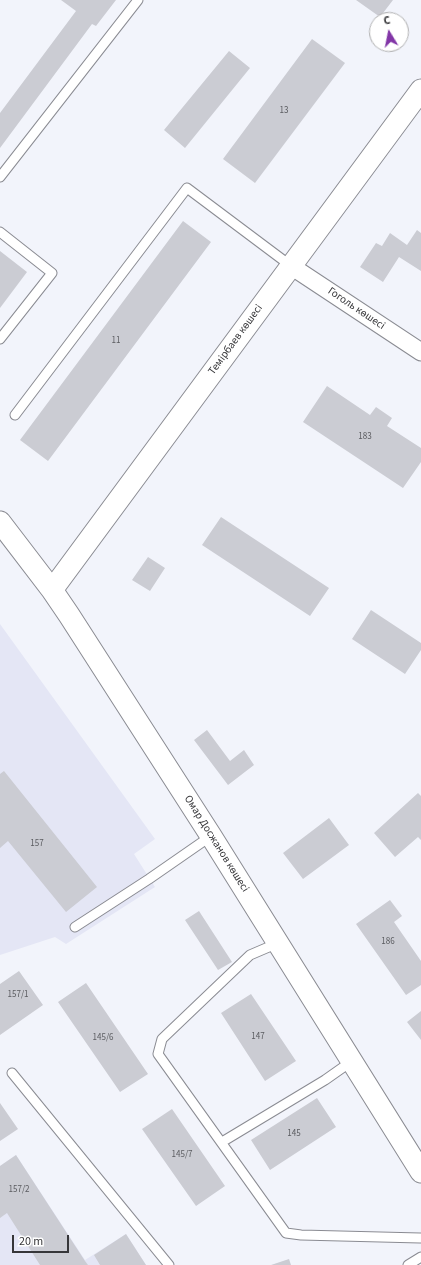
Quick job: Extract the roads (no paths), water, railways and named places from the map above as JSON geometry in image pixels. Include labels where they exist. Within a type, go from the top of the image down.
[{"type":"street","name":"Темірбаев көшесі","points":[[52,590],[421,90]]},
{"type":"street","name":"Гоголь көшесі","points":[[291,266],[421,352]]},
{"type":"street","name":"Омар Досжанов көшесі","points":[[0,522],[52,590],[211,836],[421,1172]]},
{"type":"lane","points":[[0,177],[138,0]]},
{"type":"lane","points":[[15,415],[187,188],[291,266]]},
{"type":"lane","points":[[0,232],[52,273],[0,339]]},
{"type":"lane","points":[[75,927],[149,879],[211,836]]},
{"type":"lane","points":[[278,943],[250,955],[162,1039],[158,1054],[286,1232],[302,1235],[420,1238]]},
{"type":"lane","points":[[222,1142],[325,1080],[352,1061]]},
{"type":"lane","points":[[12,1073],[169,1265]]},
{"type":"lane","points":[[408,1265],[421,1257]]}]
